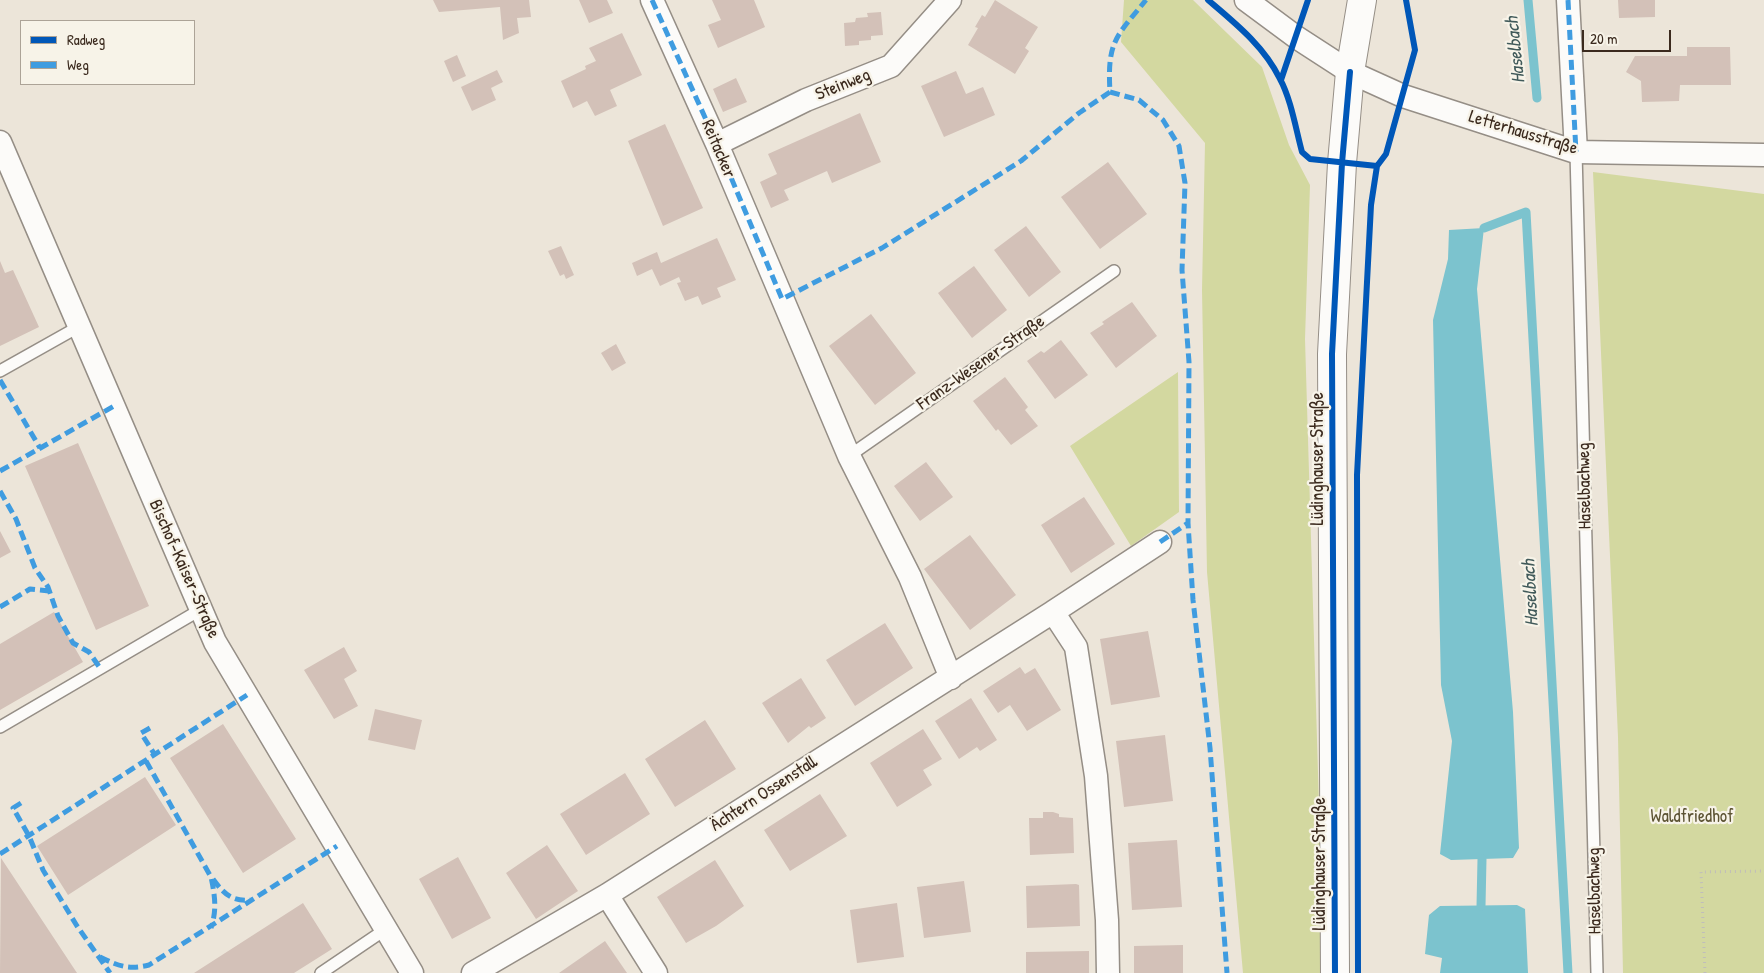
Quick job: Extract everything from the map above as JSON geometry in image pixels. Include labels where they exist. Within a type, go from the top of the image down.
[{"type":"street","name":"Reitacker","points":[[652,0],[717,144],[849,456]]},
{"type":"street","name":"Steinweg","points":[[717,144],[806,100],[891,66],[950,0]]},
{"type":"street","points":[[1246,0],[1289,33],[1350,72]]},
{"type":"street","name":"Lüdinghauser Straße","points":[[1335,973],[1332,354],[1342,163],[1350,72],[1362,0]]},
{"type":"street","name":"Haselbachweg","points":[[1568,0],[1576,152]]},
{"type":"street","name":"Letterhausstraße","points":[[1350,72],[1403,96],[1576,152],[1764,155]]},
{"type":"street","name":"Bischof-Kaiser-Straße","points":[[0,142],[215,642],[412,973]]},
{"type":"street","points":[[849,456],[910,577],[951,678]]},
{"type":"street","name":"Ächtern Ossenstall","points":[[473,973],[607,895],[951,678],[1160,542]]},
{"type":"street","points":[[1053,612],[1076,647],[1093,757],[1107,920],[1108,973]]},
{"type":"street","points":[[607,895],[656,973]]},
{"type":"lane","name":"Haselbachweg","points":[[1576,152],[1597,973]]},
{"type":"lane","name":"Franz-Wesener-Straße","points":[[849,456],[1114,271]]},
{"type":"lane","points":[[0,371],[80,326]]},
{"type":"lane","points":[[0,727],[200,610]]},
{"type":"lane","points":[[321,973],[386,929]]},
{"type":"path","points":[[1704,973],[1701,872],[1764,871]]},
{"type":"green space","points":[[1124,0],[1193,0],[1262,67],[1289,145],[1310,185],[1305,339],[1324,973],[1243,973],[1207,572],[1202,290],[1205,143],[1121,42]]},
{"type":"green space","name":"Waldfriedhof","points":[[1593,172],[1764,194],[1764,973],[1623,973],[1618,737]]},
{"type":"green space","points":[[1178,372],[1179,512],[1131,546],[1070,446]]},
{"type":"water","points":[[1484,228],[1477,289],[1513,712],[1519,848],[1513,858],[1451,860],[1440,854],[1452,741],[1441,685],[1433,320],[1448,259],[1449,230]]},
{"type":"water","points":[[1517,905],[1525,909],[1528,973],[1440,973],[1442,958],[1425,954],[1429,915],[1440,906]]},
{"type":"building","points":[[433,0],[529,0],[531,17],[517,18],[519,33],[503,40],[500,7],[439,12]]},
{"type":"building","points":[[579,0],[607,0],[613,13],[589,23]]},
{"type":"building","points":[[712,0],[754,0],[765,27],[718,48],[708,25],[721,20]]},
{"type":"building","points":[[995,0],[1038,27],[1025,48],[1029,51],[1015,74],[968,45],[978,28],[975,27],[982,15],[985,17]]},
{"type":"building","points":[[1618,0],[1655,0],[1655,17],[1619,18]]},
{"type":"building","points":[[881,12],[883,35],[871,36],[871,40],[859,41],[859,45],[845,46],[844,23],[855,22],[856,18],[868,17],[867,13]]},
{"type":"building","points":[[622,33],[642,75],[610,90],[617,106],[595,116],[587,101],[573,108],[561,81],[586,69],[585,66],[596,61],[589,48]]},
{"type":"building","points":[[1687,47],[1730,47],[1731,85],[1680,85],[1679,101],[1642,102],[1641,81],[1626,72],[1635,56],[1687,56]]},
{"type":"building","points":[[457,55],[466,76],[453,82],[444,61]]},
{"type":"building","points":[[497,70],[503,82],[491,88],[496,100],[472,111],[461,87]]},
{"type":"building","points":[[956,71],[966,94],[983,87],[995,115],[944,137],[921,86]]},
{"type":"building","points":[[736,78],[747,102],[723,112],[713,89]]},
{"type":"building","points":[[860,113],[881,162],[832,183],[827,171],[784,190],[789,200],[771,208],[760,182],[777,174],[768,154]]},
{"type":"building","points":[[665,124],[703,208],[663,226],[628,141]]},
{"type":"building","points":[[1108,162],[1147,214],[1100,249],[1061,197]]},
{"type":"building","points":[[1026,226],[1061,272],[1029,297],[994,250]]},
{"type":"building","points":[[717,238],[736,280],[717,288],[721,297],[702,305],[698,296],[685,301],[677,283],[681,282],[679,277],[660,286],[652,269],[637,276],[632,263],[657,252],[661,263]]},
{"type":"building","points":[[561,246],[574,275],[566,279],[564,274],[560,276],[548,251]]},
{"type":"building","points":[[0,261],[5,273],[13,270],[39,327],[0,346]]},
{"type":"building","points":[[974,266],[1007,310],[972,338],[938,293]]},
{"type":"building","points":[[1132,302],[1157,336],[1116,368],[1090,333],[1104,324],[1102,322]]},
{"type":"building","points":[[871,314],[916,373],[875,405],[829,346]]},
{"type":"building","points":[[1061,340],[1088,375],[1055,399],[1027,361],[1041,351],[1044,353]]},
{"type":"building","points":[[616,344],[626,363],[612,371],[601,353]]},
{"type":"building","points":[[1005,377],[1028,407],[1025,410],[1038,426],[1011,445],[998,429],[996,431],[973,401]]},
{"type":"building","points":[[78,443],[149,606],[96,630],[25,466]]},
{"type":"building","points":[[926,462],[953,497],[920,521],[894,486]]},
{"type":"building","points":[[1084,497],[1115,544],[1071,573],[1041,525]]},
{"type":"building","points":[[0,531],[11,552],[0,558]]},
{"type":"building","points":[[970,535],[1016,595],[970,630],[924,569]]},
{"type":"building","points":[[54,612],[83,662],[0,710],[0,644]]},
{"type":"building","points":[[885,623],[913,668],[855,706],[826,660]]},
{"type":"building","points":[[1148,631],[1160,697],[1111,705],[1100,639]]},
{"type":"building","points":[[344,647],[357,671],[344,679],[358,706],[334,719],[304,670]]},
{"type":"building","points":[[1020,667],[1025,674],[1035,668],[1061,710],[1027,731],[1010,705],[998,713],[983,691]]},
{"type":"building","points":[[801,678],[826,718],[811,728],[809,726],[788,743],[762,703]]},
{"type":"building","points":[[971,698],[997,740],[980,751],[977,747],[959,759],[935,721]]},
{"type":"building","points":[[375,709],[422,720],[415,750],[368,740]]},
{"type":"building","points":[[705,720],[736,769],[675,807],[645,759]]},
{"type":"building","points":[[223,724],[296,839],[243,873],[170,758]]},
{"type":"building","points":[[923,729],[942,759],[923,770],[932,785],[897,807],[870,763]]},
{"type":"building","points":[[1165,735],[1173,801],[1124,807],[1116,741]]},
{"type":"building","points":[[625,773],[650,814],[586,855],[560,814]]},
{"type":"building","points":[[145,777],[176,825],[68,895],[37,846]]},
{"type":"building","points":[[820,794],[847,836],[790,871],[764,830]]},
{"type":"building","points":[[1043,812],[1053,812],[1059,814],[1059,817],[1073,818],[1074,853],[1030,855],[1029,818],[1043,818]]},
{"type":"building","points":[[1177,840],[1182,907],[1132,910],[1128,843]]},
{"type":"building","points":[[547,845],[578,891],[536,919],[506,873]]},
{"type":"building","points":[[458,857],[491,918],[452,939],[419,879]]},
{"type":"building","points":[[1,858],[73,967],[77,973],[0,973]]},
{"type":"building","points":[[715,860],[744,906],[716,926],[686,943],[657,897]]},
{"type":"building","points":[[964,881],[971,932],[924,938],[917,887]]},
{"type":"building","points":[[1079,885],[1080,926],[1027,928],[1026,886]]},
{"type":"building","points":[[303,903],[332,949],[294,973],[194,973]]},
{"type":"building","points":[[897,903],[904,957],[857,963],[850,910]]},
{"type":"building","points":[[605,941],[627,973],[559,973]]},
{"type":"building","points":[[1183,945],[1183,973],[1134,973],[1134,946]]},
{"type":"building","points":[[1089,951],[1089,973],[1026,973],[1026,952]]},
{"type":"waterway","name":"Haselbach","points":[[1528,0],[1537,98]]},
{"type":"waterway","name":"Haselbach","points":[[1484,228],[1526,212],[1568,973]]},
{"type":"waterway","points":[[1481,906],[1482,859]]},
{"type":"marked path","points":[[652,0],[717,144],[782,299],[882,248],[1021,161],[1079,113],[1110,92],[1109,75],[1112,50],[1127,23],[1146,0]]},
{"type":"marked path","points":[[1568,0],[1576,152]]},
{"type":"marked path","points":[[1110,92],[1139,100],[1163,120],[1179,146],[1185,183],[1182,270],[1189,362],[1188,523],[1193,600],[1210,748],[1227,973]]},
{"type":"marked path","points":[[0,380],[40,448]]},
{"type":"marked path","points":[[0,471],[114,406]]},
{"type":"marked path","points":[[0,491],[16,519],[35,568],[48,587],[58,616],[73,643],[89,652],[100,668]]},
{"type":"marked path","points":[[1160,542],[1188,523]]},
{"type":"marked path","points":[[0,607],[30,589],[49,591]]},
{"type":"marked path","points":[[0,854],[247,695]]},
{"type":"marked path","points":[[150,728],[141,733],[155,755]]},
{"type":"marked path","points":[[146,761],[211,877],[215,903],[211,928]]},
{"type":"marked path","points":[[21,803],[13,808],[29,836],[43,870],[77,926],[110,973]]},
{"type":"marked path","points":[[100,957],[124,966],[149,965],[337,846]]},
{"type":"marked path","points":[[213,879],[229,896],[239,900],[252,900]]},
{"type":"cycle path","points":[[1208,0],[1248,36],[1273,67],[1284,87],[1302,152],[1310,159],[1377,166]]},
{"type":"cycle path","points":[[1281,80],[1308,0]]},
{"type":"cycle path","points":[[1358,973],[1357,475],[1371,205],[1377,166],[1386,154],[1415,50],[1406,0]]},
{"type":"cycle path","points":[[1335,973],[1332,354],[1342,163],[1350,72]]}]
